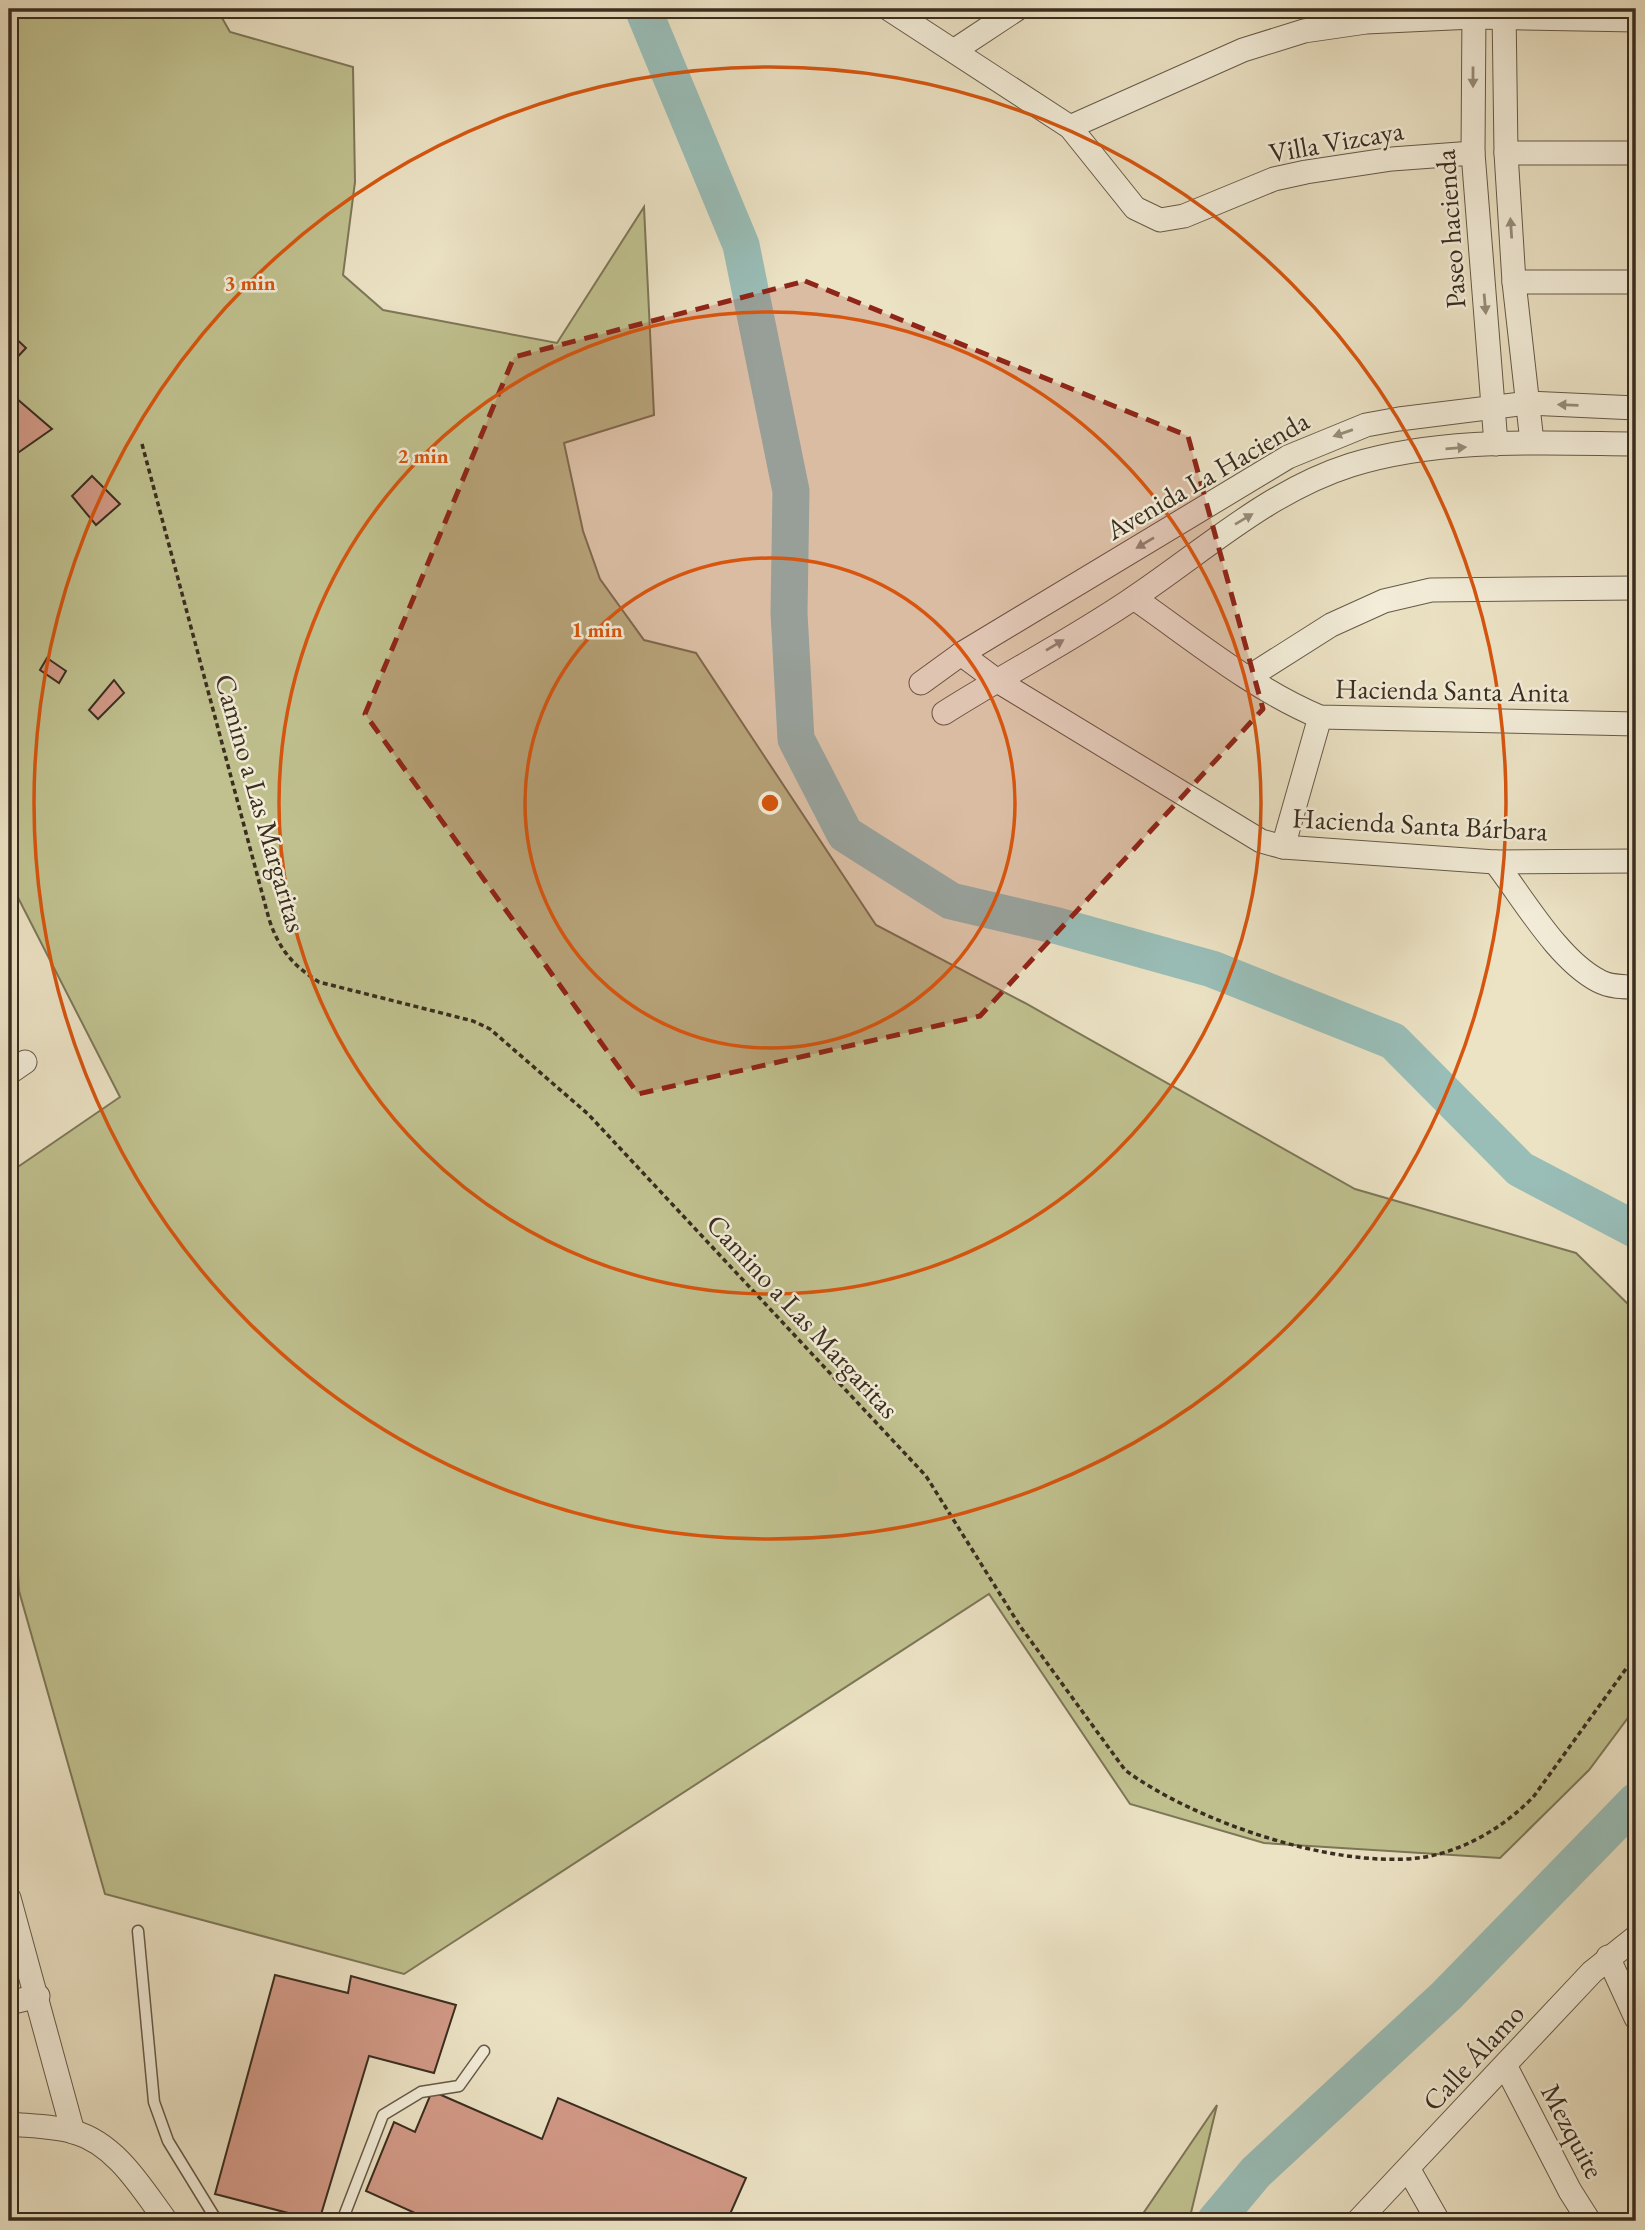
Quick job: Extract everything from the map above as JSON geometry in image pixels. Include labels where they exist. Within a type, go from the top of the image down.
[{"type":"street","points":[[889,9],[1070,127],[1243,50],[1304,31],[1366,22],[1474,13],[1636,20]]},
{"type":"street","points":[[955,50],[1017,9]]},
{"type":"street","name":"Paseo hacienda","points":[[1474,13],[1473,153],[1496,444]]},
{"type":"street","points":[[1503,14],[1506,153],[1514,282],[1532,442]]},
{"type":"street","name":"Villa Vizcaya","points":[[1070,127],[1135,208],[1160,220],[1185,216],[1274,179],[1306,172],[1392,159],[1473,153]]},
{"type":"street","points":[[1506,153],[1636,153]]},
{"type":"street","points":[[1514,282],[1636,282]]},
{"type":"street","name":"Avenida La Hacienda","points":[[921,683],[961,654],[1278,463],[1326,439],[1366,425],[1528,404],[1636,408]]},
{"type":"street","name":"Avenida La Hacienda","points":[[944,713],[1134,598],[1223,532],[1291,491],[1350,466],[1399,453],[1496,444],[1636,444]]},
{"type":"street","points":[[1249,677],[1331,625],[1384,601],[1431,590],[1636,588]]},
{"type":"street","name":"Hacienda Santa Anita","points":[[1134,598],[1249,677],[1296,707],[1320,717],[1636,724]]},
{"type":"street","name":"Hacienda Santa Bárbara","points":[[961,654],[996,680],[1261,841],[1283,847],[1495,862],[1636,861]]},
{"type":"street","points":[[1283,847],[1320,717]]},
{"type":"street","points":[[1495,862],[1560,947],[1584,971],[1601,982],[1636,987]]},
{"type":"street","points":[[9,1898],[38,1996],[73,2132]]},
{"type":"street","name":"Calle Álamo","points":[[1358,2221],[1608,1957],[1636,1937]]},
{"type":"street","points":[[1608,1957],[1636,2018]]},
{"type":"street","points":[[9,2003],[38,1996]]},
{"type":"street","name":"Mezquite","points":[[1506,2067],[1589,2221]]},
{"type":"street","points":[[9,2124],[73,2132],[103,2145],[130,2173],[166,2221]]},
{"type":"street","points":[[1409,2170],[1438,2221]]},
{"type":"lane","points":[[138,1931],[153,2102],[168,2141],[217,2221]]},
{"type":"lane","points":[[342,2221],[383,2115],[421,2092],[459,2086],[484,2051]]},
{"type":"path","name":"Camino a Las Margaritas","points":[[142,444],[269,919],[285,955],[299,970],[319,982],[473,1021],[490,1029],[588,1114],[926,1476],[1020,1626],[1125,1770],[1147,1786],[1185,1806],[1290,1845],[1385,1860],[1420,1858],[1469,1842],[1517,1814],[1534,1796],[1636,1655]]},
{"type":"highlighted area","points":[[805,281],[1188,436],[1263,709],[980,1016],[638,1094],[365,714],[514,357]]},
{"type":"green space","points":[[9,9],[217,9],[230,32],[353,67],[355,182],[343,275],[383,310],[557,343],[644,207],[654,415],[564,443],[583,531],[600,579],[644,640],[696,653],[876,925],[1025,1003],[1355,1189],[1576,1253],[1636,1312],[1636,1707],[1589,1770],[1500,1858],[1264,1843],[1130,1804],[989,1594],[404,1974],[105,1894],[19,1591],[14,1504],[9,1487],[9,1173],[120,1097],[9,880]]},
{"type":"green space","points":[[1217,2105],[1189,2221],[1138,2221]]},
{"type":"building","points":[[9,332],[26,348],[9,366]]},
{"type":"building","points":[[9,392],[52,429],[9,459]]},
{"type":"building","points":[[92,476],[120,504],[96,525],[72,496]]},
{"type":"building","points":[[47,658],[66,671],[59,683],[40,670]]},
{"type":"building","points":[[114,680],[124,693],[98,719],[89,710]]},
{"type":"building","points":[[275,1975],[348,1993],[351,1976],[456,2005],[434,2073],[369,2056],[319,2221],[215,2194]]},
{"type":"building","points":[[432,2091],[542,2139],[558,2098],[746,2178],[727,2221],[423,2221],[424,2217],[366,2191],[394,2122],[415,2132]]},
{"type":"waterway","points":[[643,9],[741,245],[791,491],[789,613],[796,739],[845,834],[951,901],[1058,926],[1212,969],[1393,1041],[1520,1169],[1636,1230]]},
{"type":"waterway","points":[[1215,2221],[1256,2172],[1446,1996],[1636,1801]]}]
